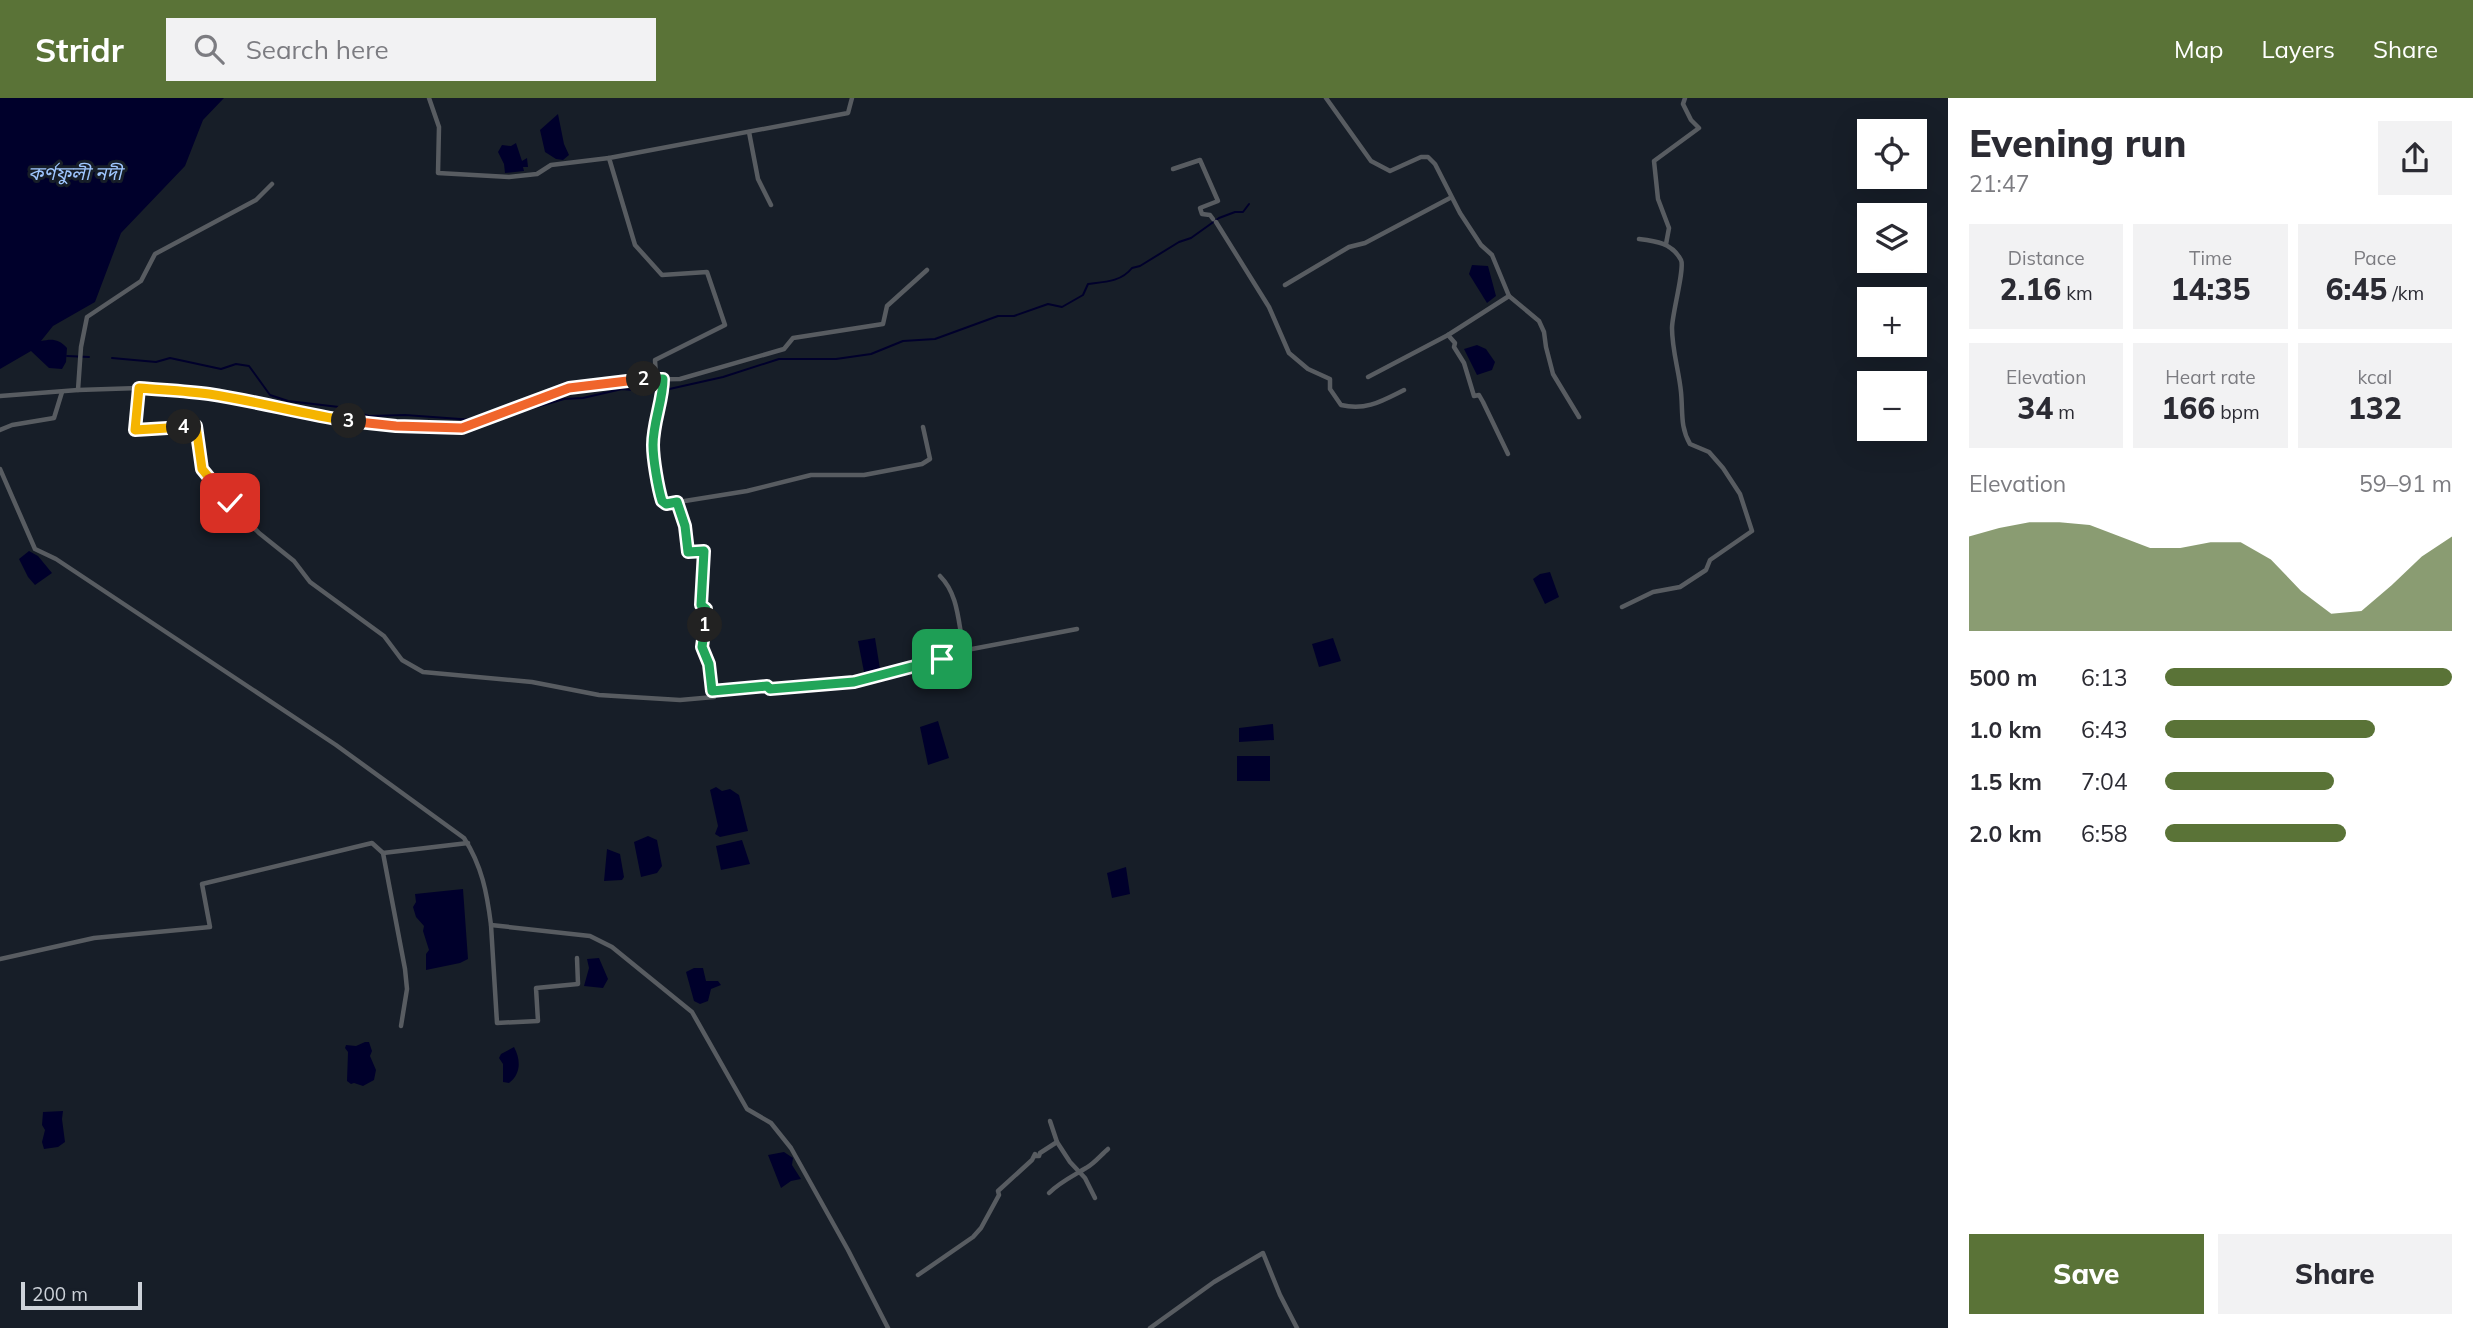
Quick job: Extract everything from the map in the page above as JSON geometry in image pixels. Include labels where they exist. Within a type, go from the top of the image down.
[{"type":"street","points":[[429,98],[439,127],[438,173],[509,177],[526,173],[537,174],[551,164],[609,158],[848,113],[852,98]]},
{"type":"street","points":[[1326,98],[1371,161],[1390,171],[1421,157],[1428,156],[1435,164],[1451,198],[1481,245],[1492,255],[1509,296],[1539,321],[1544,331],[1553,374],[1579,417]]},
{"type":"street","points":[[1666,244],[1669,228],[1658,199],[1654,161],[1699,128],[1691,120],[1683,104],[1685,98]]},
{"type":"street","points":[[749,132],[758,179],[771,205]]},
{"type":"street","points":[[609,158],[635,246],[662,275],[707,272],[725,325],[655,360],[656,378]]},
{"type":"street","points":[[1173,169],[1200,160],[1218,201],[1200,208],[1202,215],[1210,215],[1269,307],[1289,353],[1308,369],[1330,379],[1330,388],[1341,405],[1375,405],[1404,390]]},
{"type":"street","points":[[78,390],[81,347],[87,317],[141,281],[155,254],[256,200],[272,184]]},
{"type":"street","points":[[1285,285],[1349,247],[1365,243],[1451,198]]},
{"type":"street","points":[[1622,607],[1653,592],[1681,587],[1706,570],[1710,560],[1752,531],[1740,494],[1723,468],[1709,452],[1694,448],[1685,436],[1682,425],[1681,393],[1672,329],[1676,292],[1683,266],[1681,260],[1666,244],[1640,239]]},
{"type":"street","points":[[0,396],[139,388],[208,394],[306,415],[362,423],[462,428],[569,388],[619,380],[680,379],[785,349],[793,338],[883,324],[887,306],[927,270]]},
{"type":"street","points":[[1368,376],[1448,335],[1509,296]]},
{"type":"street","points":[[1448,335],[1455,343],[1454,347],[1464,363],[1474,396],[1479,395],[1508,454]]},
{"type":"street","points":[[663,379],[663,396],[658,409],[653,445],[662,501],[666,504],[747,491],[811,475],[864,475],[922,464],[930,459],[923,427]]},
{"type":"street","points":[[139,388],[135,430],[196,426],[202,469],[230,503],[259,533],[294,561],[310,582],[384,636],[402,660],[424,673],[532,682],[598,695],[680,700],[714,697]]},
{"type":"street","points":[[0,430],[12,425],[54,418],[62,391]]},
{"type":"street","points":[[0,469],[35,549],[56,559],[336,745],[464,838],[477,859],[486,892],[491,925],[497,1023],[538,1021],[536,988],[578,984],[577,958]]},
{"type":"street","points":[[677,502],[685,526],[688,552],[704,551],[701,605],[706,609],[702,647],[709,664],[712,691],[854,682],[942,659],[938,639]]},
{"type":"street","points":[[940,576],[950,585],[955,599],[963,645],[972,649],[1077,629]]},
{"type":"street","points":[[0,959],[94,938],[210,927],[202,884],[372,843],[383,853],[405,969],[407,989],[401,1026]]},
{"type":"street","points":[[383,853],[468,843]]},
{"type":"street","points":[[491,925],[590,936],[612,947],[692,1012],[747,1109],[771,1123],[792,1148],[888,1328]]},
{"type":"street","points":[[1050,1121],[1057,1142],[1085,1178],[1095,1198]]},
{"type":"street","points":[[918,1275],[973,1237],[999,1195],[998,1191],[1035,1155],[1039,1156],[1057,1142]]},
{"type":"street","points":[[1049,1193],[1078,1171],[1087,1168],[1108,1149]]},
{"type":"street","points":[[1150,1328],[1214,1282],[1263,1253],[1297,1328]]},
{"type":"water","name":"কর্ণফুলী নদী","points":[[0,98],[224,98],[203,120],[185,166],[121,233],[95,302],[53,326],[41,341],[54,340],[67,348],[66,362],[62,369],[49,368],[31,351],[0,369]]},
{"type":"water","points":[[558,114],[569,155],[563,160],[545,152],[540,130]]},
{"type":"water","points":[[516,143],[522,161],[527,158],[528,167],[523,167],[524,171],[505,173],[498,152],[502,145],[511,146]]},
{"type":"water","points":[[1472,265],[1488,266],[1496,296],[1487,303],[1469,274]]},
{"type":"water","points":[[1477,345],[1486,349],[1495,362],[1492,370],[1477,375],[1464,349]]},
{"type":"water","points":[[29,551],[38,556],[52,573],[35,585],[19,559]]},
{"type":"water","points":[[1550,572],[1559,597],[1545,604],[1533,579]]},
{"type":"water","points":[[875,638],[880,669],[864,672],[858,641]]},
{"type":"water","points":[[1333,638],[1341,661],[1319,667],[1312,644]]},
{"type":"water","points":[[938,721],[949,758],[928,765],[920,727]]},
{"type":"water","points":[[1273,724],[1274,740],[1239,742],[1239,728]]},
{"type":"water","points":[[1237,756],[1270,756],[1270,781],[1237,781]]},
{"type":"water","points":[[716,787],[722,791],[730,789],[739,795],[748,831],[720,837],[715,834],[718,826],[710,790]]},
{"type":"water","points":[[648,836],[657,840],[662,866],[657,873],[641,877],[634,842]]},
{"type":"water","points":[[742,840],[750,864],[721,870],[716,846]]},
{"type":"water","points":[[607,849],[620,854],[624,877],[622,880],[604,881]]},
{"type":"water","points":[[1126,867],[1130,894],[1112,898],[1107,873]]},
{"type":"water","points":[[463,889],[468,959],[426,970],[426,954],[429,950],[424,926],[416,917],[413,907],[416,902],[415,894]]},
{"type":"water","points":[[599,958],[608,979],[603,988],[584,986],[589,968],[587,959]]},
{"type":"water","points":[[703,968],[706,981],[718,981],[721,985],[711,989],[708,1001],[700,1004],[694,1001],[686,972]]},
{"type":"water","points":[[369,1042],[372,1051],[370,1056],[376,1070],[374,1080],[363,1086],[351,1084],[347,1081],[346,1045],[356,1046]]},
{"type":"water","points":[[514,1047],[519,1062],[518,1071],[509,1083],[503,1082],[503,1064],[499,1058]]},
{"type":"water","points":[[63,1111],[65,1142],[58,1147],[44,1149],[43,1112]]},
{"type":"water","points":[[784,1152],[793,1158],[792,1165],[801,1179],[791,1181],[781,1188],[768,1155]]},
{"type":"waterway","points":[[510,412],[622,389],[656,392],[723,377],[779,359],[836,359],[871,354],[903,341],[935,339],[998,316],[1014,316],[1048,304],[1062,307],[1083,295],[1088,284],[1123,276],[1132,268],[1191,238],[1219,218],[1243,212],[1249,204]]},
{"type":"waterway","points":[[67,356],[89,357]]},
{"type":"waterway","points":[[112,358],[156,362],[170,358],[221,369],[236,364],[249,366],[270,395],[288,401],[339,407],[369,416],[405,415],[474,420],[494,413]]},
{"type":"route","points":[[230,503],[202,469],[196,426],[135,430],[139,388],[208,394],[306,415],[362,423],[462,428],[569,388],[619,380],[663,379],[663,396],[658,409],[653,445],[659,491],[666,504],[677,502],[685,526],[688,552],[704,551],[701,605],[706,609],[702,647],[709,664],[712,691],[854,682],[942,659]]}]
